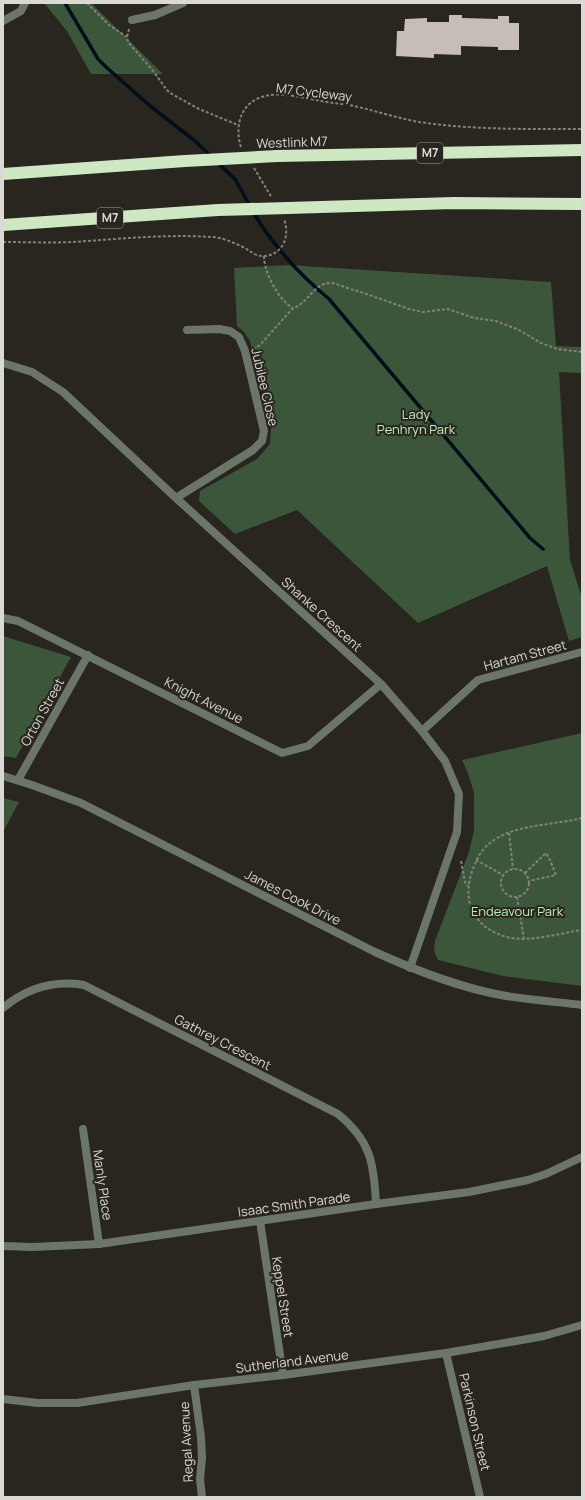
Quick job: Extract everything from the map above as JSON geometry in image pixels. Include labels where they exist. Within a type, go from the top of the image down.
[{"type":"highway","name":"Westlink M7","points":[[3,174],[185,160],[277,156],[582,150]]},
{"type":"highway","name":"M7","points":[[3,225],[218,210],[454,203],[582,204]]},
{"type":"street","points":[[3,21],[21,11],[25,3]]},
{"type":"street","points":[[132,20],[155,15],[183,3]]},
{"type":"street","name":"Jubilee Close","points":[[176,498],[253,450],[262,441],[264,431],[246,351],[239,337],[230,331],[219,329],[187,330]]},
{"type":"street","name":"Shanke Crescent","points":[[3,363],[32,372],[63,392],[176,498],[381,684],[422,731],[445,761],[459,794],[457,832],[410,968]]},
{"type":"street","name":"Knight Avenue","points":[[3,618],[18,621],[282,753],[308,746],[381,684]]},
{"type":"street","name":"Hartam Street","points":[[422,731],[478,680],[582,652]]},
{"type":"street","name":"Orton Street","points":[[18,780],[88,655]]},
{"type":"street","name":"James Cook Drive","points":[[3,776],[62,795],[80,803],[375,952],[410,968],[457,984],[506,996],[582,1005]]},
{"type":"street","name":"Gathrey Crescent","points":[[3,1008],[13,999],[36,988],[69,983],[84,985],[338,1114],[351,1125],[363,1140],[369,1152],[374,1180],[376,1204]]},
{"type":"street","name":"Manly Place","points":[[83,1129],[99,1244]]},
{"type":"street","name":"Isaac Smith Parade","points":[[3,1246],[32,1247],[99,1244],[469,1192],[522,1182],[546,1174],[582,1157]]},
{"type":"street","name":"Keppel Street","points":[[260,1221],[283,1375]]},
{"type":"street","name":"Sutherland Avenue","points":[[3,1399],[38,1403],[77,1403],[194,1385],[283,1375],[446,1353],[544,1336],[582,1325]]},
{"type":"street","name":"Parkinson Street","points":[[446,1353],[480,1497]]},
{"type":"street","name":"Regal Avenue","points":[[194,1385],[201,1436],[202,1458],[200,1479],[202,1497]]},
{"type":"path","points":[[87,3],[109,25],[127,37],[132,48],[154,72],[166,89],[199,109],[238,125],[239,141],[244,152]]},
{"type":"path","name":"M7 Cycleway","points":[[238,125],[242,113],[250,103],[259,98],[283,95],[354,106],[417,122],[450,126],[490,129],[582,129]]},
{"type":"path","points":[[251,164],[273,201]]},
{"type":"path","points":[[3,242],[72,242],[153,236],[210,236],[220,238],[254,254],[264,256],[283,246],[286,241],[287,229],[281,214]]},
{"type":"path","points":[[264,256],[267,274],[285,302],[293,308]]},
{"type":"path","points":[[246,351],[255,349],[260,345],[293,308],[298,307],[319,286],[331,284],[355,290],[409,309],[423,312],[448,309],[474,318],[496,321],[519,330],[541,343],[557,349],[582,352]]},
{"type":"path","points":[[582,818],[539,825],[508,833],[497,838],[482,850],[476,860],[468,886],[470,906],[475,916],[481,923],[499,934],[512,938],[524,939],[582,930]]},
{"type":"path","points":[[508,833],[513,869]]},
{"type":"path","points":[[525,873],[546,853],[556,875],[529,880]]},
{"type":"path","points":[[476,860],[503,876]]},
{"type":"path","points":[[461,861],[465,882],[468,886]]},
{"type":"path","points":[[513,869],[519,869],[525,873],[529,880],[527,891],[517,897],[512,897],[505,892],[501,883],[503,876],[507,871],[513,869]]},
{"type":"path","points":[[517,897],[524,939]]},
{"type":"green space","points":[[44,3],[91,3],[163,74],[91,74],[67,31]]},
{"type":"green space","name":"Lady Penhryn Park","points":[[289,265],[551,282],[556,346],[582,347],[582,373],[559,372],[570,560],[582,598],[582,637],[569,641],[547,566],[418,623],[297,510],[235,534],[199,501],[200,491],[257,459],[270,444],[271,427],[250,341],[244,332],[237,326],[234,268]]},
{"type":"green space","points":[[3,636],[71,657],[16,758],[3,756]]},
{"type":"green space","name":"Endeavour Park","points":[[582,733],[582,986],[503,976],[438,960],[434,951],[435,941],[469,852],[474,831],[474,793],[462,760]]},
{"type":"green space","points":[[3,798],[19,802],[3,832]]},
{"type":"building","points":[[449,15],[462,15],[462,18],[498,19],[498,16],[509,16],[509,23],[519,23],[519,50],[498,50],[498,47],[461,46],[461,55],[434,54],[434,58],[396,56],[397,31],[404,31],[405,19],[427,18],[427,22],[449,22]]},
{"type":"waterway","points":[[65,3],[98,59],[149,105],[195,141],[211,156]]},
{"type":"waterway","points":[[217,162],[235,179],[250,206]]},
{"type":"waterway","points":[[253,212],[269,236],[287,258],[329,299],[530,538],[543,549]]}]
